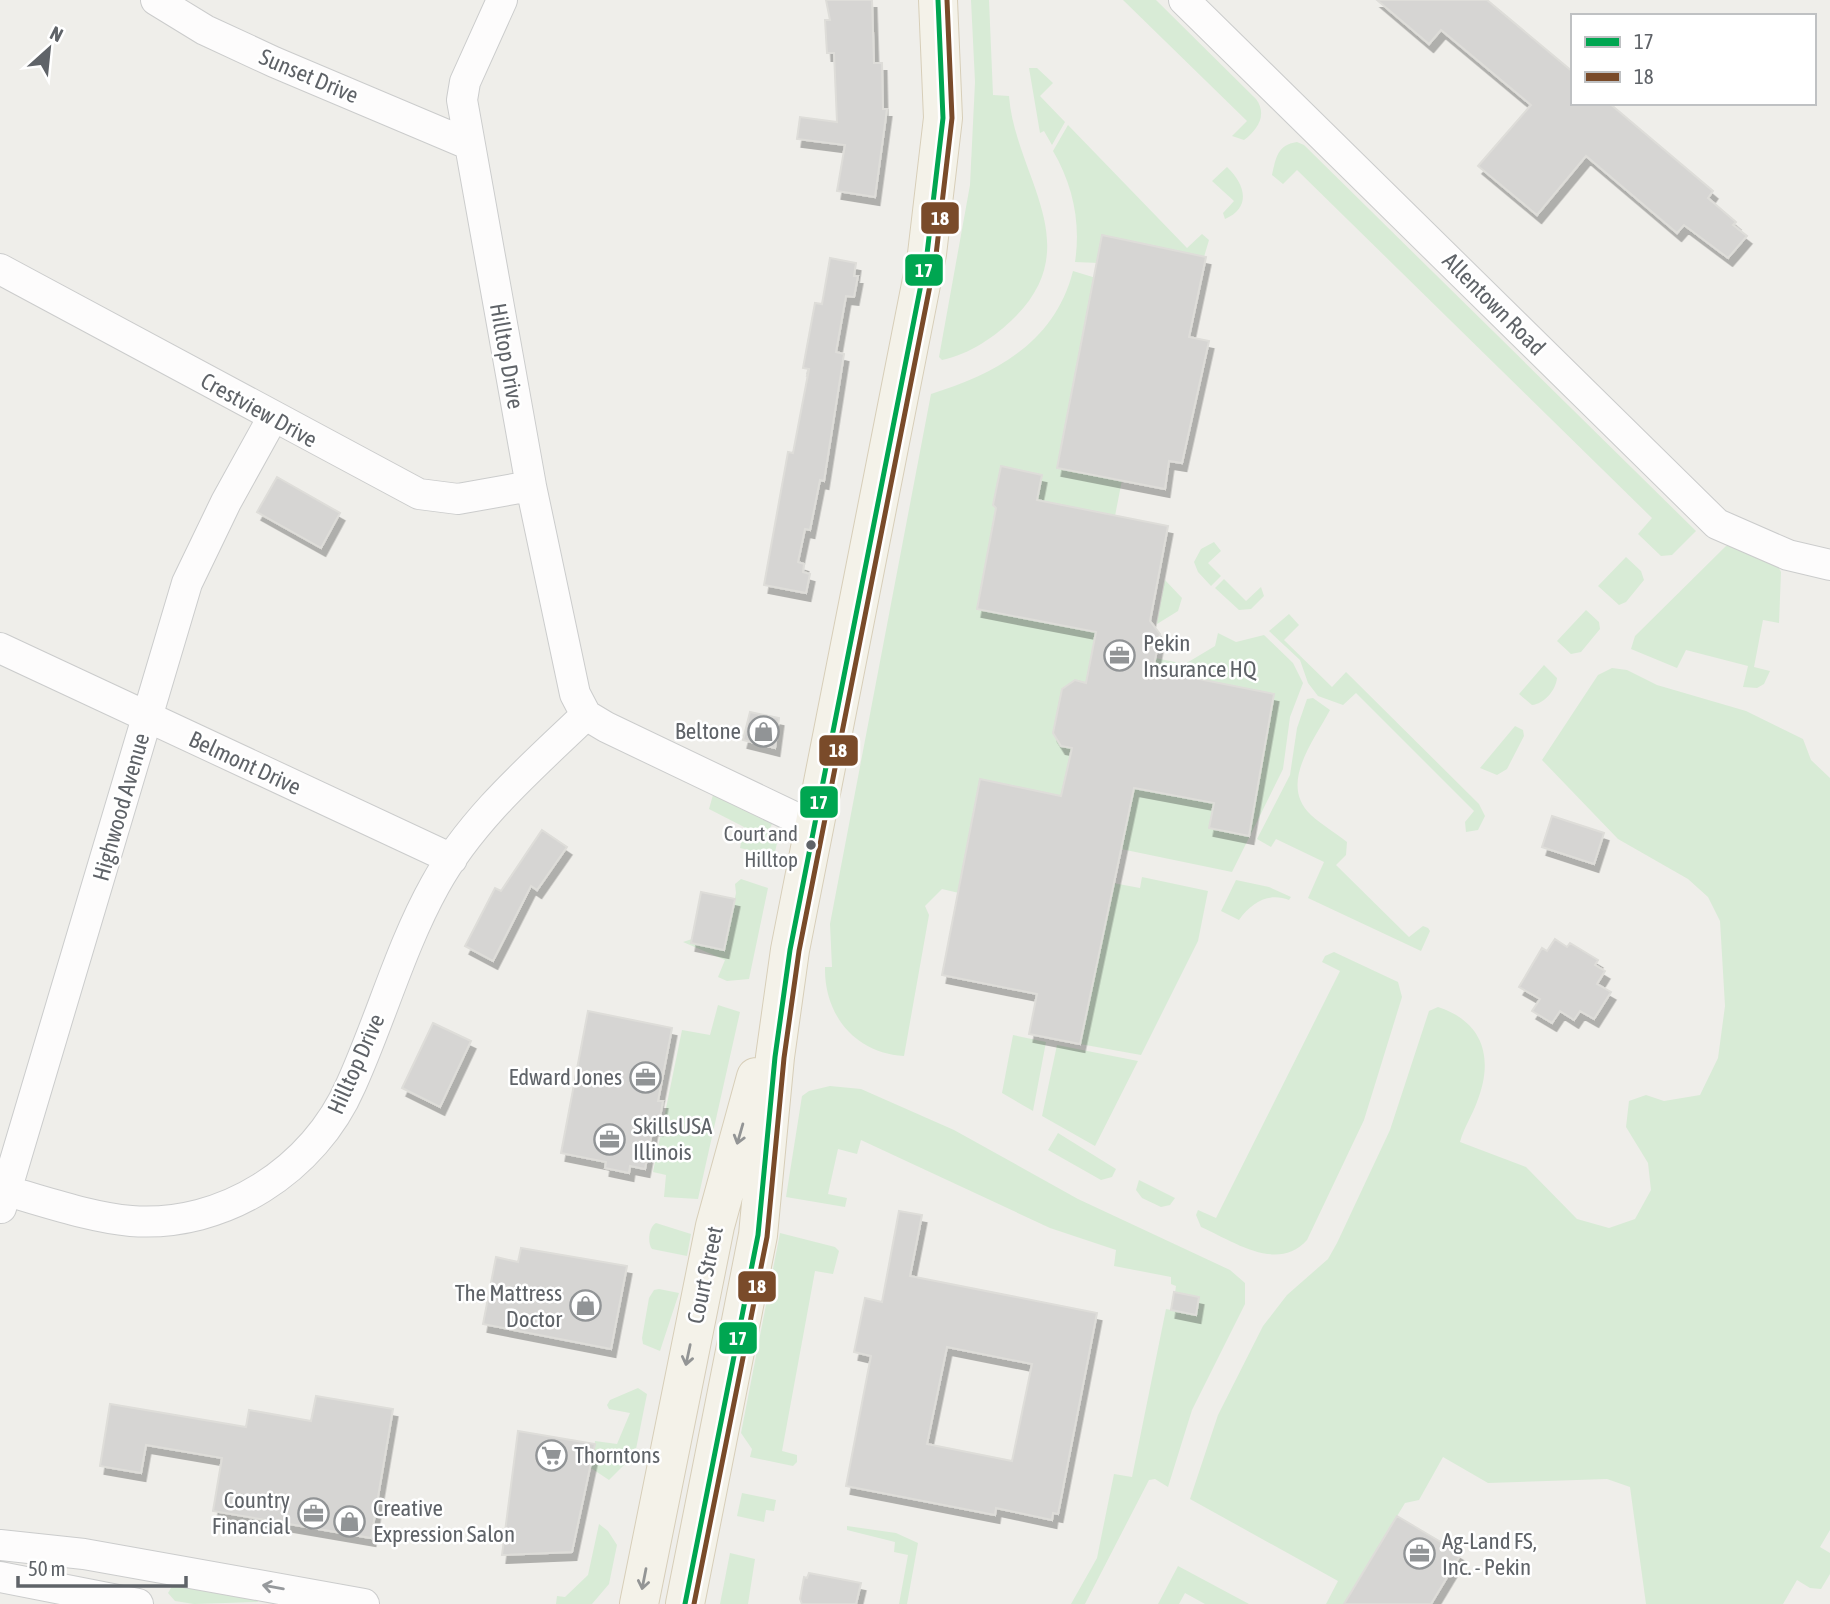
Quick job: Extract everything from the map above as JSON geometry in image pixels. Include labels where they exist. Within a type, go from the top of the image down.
[{"type":"main road","name":"Court Street","points":[[685,1604],[758,1235],[775,1057],[790,950],[927,254],[943,118],[938,0]]},
{"type":"main road","name":"Court Street","points":[[639,1604],[715,1226],[790,950]]},
{"type":"street","name":"Sunset Drive","points":[[156,0],[205,30],[251,52],[468,144]]},
{"type":"street","name":"Hilltop Drive","points":[[4,1200],[107,1217],[167,1220],[222,1208],[270,1183],[318,1140],[343,1101],[426,902],[452,859],[499,800],[586,715],[575,694],[531,486],[468,144],[462,90],[502,0]]},
{"type":"street","name":"Allentown Road","points":[[1184,0],[1717,524],[1788,555],[1830,565]]},
{"type":"street","name":"Crestview Drive","points":[[0,269],[418,494],[458,499],[531,486]]},
{"type":"street","name":"Highwood Avenue","points":[[4,1200],[194,566],[273,417]]},
{"type":"street","name":"Belmont Drive","points":[[0,648],[452,859]]},
{"type":"street","points":[[586,715],[815,827]]},
{"type":"street","points":[[0,1545],[84,1554],[364,1604]]},
{"type":"street","points":[[0,1577],[138,1604]]},
{"type":"green space","points":[[971,0],[989,0],[993,95],[1009,96],[1014,125],[1042,209],[1047,236],[1046,263],[1036,290],[1015,317],[972,349],[942,360],[939,357],[970,185],[975,82]]},
{"type":"green space","points":[[1123,0],[1156,0],[1256,99],[1261,116],[1257,127],[1249,136],[1244,140],[1232,136],[1247,121]]},
{"type":"green space","points":[[1029,68],[1037,68],[1053,83],[1040,96],[1065,122],[1052,145],[1044,131],[1040,133]]},
{"type":"green space","points":[[1068,125],[1187,248],[1202,234],[1209,240],[1204,257],[1102,235],[1099,263],[1075,262],[1077,233],[1074,205],[1066,177],[1053,151]]},
{"type":"green space","points":[[1297,142],[1304,145],[1696,531],[1672,555],[1661,556],[1638,534],[1652,518],[1297,170],[1283,184],[1272,175],[1281,149]]},
{"type":"green space","points":[[1227,167],[1238,181],[1243,195],[1239,208],[1225,219],[1223,213],[1234,201],[1212,181]]},
{"type":"green space","points":[[1073,271],[1096,278],[1122,480],[1115,516],[1037,500],[1042,479],[1039,474],[996,508],[977,606],[980,610],[1096,632],[1089,684],[1075,680],[1062,689],[1053,733],[1061,746],[1082,750],[1068,766],[1061,796],[980,780],[959,893],[942,889],[925,906],[929,915],[904,1056],[886,1053],[870,1047],[845,1028],[830,1000],[825,967],[832,967],[830,924],[931,394],[978,376],[1020,352],[1052,317],[1064,296]]},
{"type":"green space","points":[[1214,542],[1221,551],[1208,563],[1221,576],[1211,586],[1198,572],[1194,562],[1201,549]]},
{"type":"green space","points":[[1726,546],[1736,546],[1778,566],[1781,572],[1779,623],[1763,620],[1754,667],[1770,671],[1764,684],[1757,688],[1743,687],[1748,666],[1686,650],[1677,668],[1631,649],[1635,636]]},
{"type":"green space","points":[[1626,557],[1641,571],[1644,580],[1626,602],[1619,605],[1598,586]]},
{"type":"green space","points":[[1224,579],[1246,601],[1261,587],[1264,596],[1251,609],[1239,610],[1215,588]]},
{"type":"green space","points":[[1165,580],[1182,598],[1178,611],[1157,624]]},
{"type":"green space","points":[[1586,610],[1599,622],[1600,629],[1581,652],[1571,654],[1557,641]]},
{"type":"green space","points":[[1289,614],[1299,625],[1284,640],[1332,687],[1346,672],[1479,804],[1485,816],[1478,830],[1466,832],[1465,822],[1474,811],[1356,693],[1343,705],[1318,696],[1308,683],[1300,660],[1269,631]]},
{"type":"green space","points":[[1218,633],[1236,642],[1264,635],[1293,663],[1303,683],[1290,717],[1283,769],[1232,872],[1121,849],[1110,783],[1214,803],[1210,824],[1212,829],[1246,835],[1249,833],[1273,697],[1270,693],[1153,670],[1155,658],[1185,664],[1215,646]]},
{"type":"green space","points":[[1544,665],[1557,678],[1556,683],[1545,699],[1532,705],[1519,694]]},
{"type":"green space","points":[[1612,668],[1627,670],[1657,685],[1746,711],[1803,739],[1811,760],[1830,778],[1830,1530],[1820,1547],[1830,1553],[1830,1574],[1821,1589],[1810,1588],[1797,1580],[1783,1604],[1646,1604],[1630,1487],[1607,1479],[1488,1483],[1443,1457],[1419,1500],[1405,1503],[1344,1604],[1326,1604],[1338,1581],[1190,1499],[1218,1415],[1263,1326],[1287,1295],[1328,1259],[1337,1243],[1390,1130],[1429,1011],[1438,1007],[1454,1014],[1475,1032],[1481,1044],[1485,1071],[1482,1086],[1460,1142],[1526,1167],[1577,1219],[1609,1228],[1635,1219],[1651,1190],[1648,1163],[1626,1127],[1629,1101],[1646,1095],[1664,1101],[1700,1095],[1718,1058],[1725,1006],[1720,921],[1708,897],[1688,879],[1618,839],[1542,760],[1598,675]]},
{"type":"green space","points":[[1313,698],[1330,710],[1302,762],[1298,790],[1302,803],[1311,815],[1347,842],[1346,855],[1336,865],[1409,937],[1423,926],[1428,928],[1430,931],[1421,951],[1308,898],[1324,862],[1276,839],[1271,847],[1257,839],[1290,775],[1297,728],[1307,699]]},
{"type":"green space","points":[[1515,726],[1523,730],[1524,736],[1507,769],[1497,775],[1480,768]]},
{"type":"green space","points":[[713,795],[772,824],[769,830],[778,839],[774,856],[740,848],[744,827],[709,809]]},
{"type":"green space","points":[[1142,877],[1208,891],[1198,941],[1141,1055],[1080,1044],[1113,883],[1140,888]]},
{"type":"green space","points":[[741,879],[768,888],[749,979],[727,981],[718,977],[725,960],[683,942],[692,939],[691,943],[724,950],[736,893],[735,884]]},
{"type":"green space","points":[[1236,880],[1269,887],[1291,897],[1289,900],[1267,898],[1255,904],[1239,920],[1221,911]]},
{"type":"green space","points":[[1334,952],[1398,982],[1402,997],[1364,1120],[1307,1240],[1282,1254],[1255,1251],[1201,1227],[1196,1215],[1198,1210],[1216,1218],[1340,971],[1322,962],[1325,956]]},
{"type":"green space","points":[[718,1005],[740,1012],[698,1199],[664,1197],[666,1175],[653,1172],[682,1030],[710,1035]]},
{"type":"green space","points":[[1013,1035],[1046,1042],[1033,1111],[1002,1093]]},
{"type":"green space","points":[[1057,1045],[1138,1061],[1095,1146],[1042,1116]]},
{"type":"green space","points":[[830,1086],[861,1089],[954,1130],[1078,1199],[1230,1270],[1245,1283],[1245,1304],[1192,1410],[1168,1487],[1155,1479],[1149,1480],[1085,1604],[1071,1604],[1097,1558],[1114,1474],[1132,1477],[1166,1309],[1195,1315],[1199,1297],[1175,1293],[1176,1286],[1171,1284],[1171,1277],[1114,1266],[1116,1250],[1050,1228],[861,1140],[857,1154],[838,1149],[828,1194],[847,1198],[845,1207],[786,1197],[802,1096],[809,1091]]},
{"type":"green space","points":[[1058,1133],[1116,1169],[1112,1177],[1101,1180],[1048,1150]]},
{"type":"green space","points":[[1139,1180],[1175,1198],[1170,1205],[1161,1207],[1142,1198],[1136,1190]]},
{"type":"green space","points":[[656,1223],[691,1234],[687,1256],[652,1249],[650,1235]]},
{"type":"green space","points":[[780,1233],[835,1247],[839,1251],[833,1274],[815,1271],[782,1451],[797,1455],[797,1462],[793,1466],[750,1457],[752,1449],[741,1433]]},
{"type":"green space","points":[[654,1290],[679,1293],[660,1351],[643,1344],[642,1338],[649,1298]]},
{"type":"green space","points":[[638,1388],[647,1394],[635,1454],[609,1480],[591,1468],[595,1441],[617,1444],[630,1413],[609,1409],[607,1405],[610,1400]]},
{"type":"green space","points":[[742,1493],[776,1500],[774,1511],[766,1510],[764,1522],[737,1516]]},
{"type":"green space","points":[[599,1524],[608,1531],[617,1545],[609,1584],[592,1604],[556,1604],[557,1596],[565,1597],[588,1575]]},
{"type":"green space","points":[[847,1526],[896,1533],[918,1543],[907,1604],[899,1604],[908,1555],[894,1552],[895,1542],[847,1530]]},
{"type":"green space","points":[[730,1553],[755,1559],[748,1604],[720,1604]]},
{"type":"green space","points":[[1178,1566],[1249,1604],[1205,1604],[1185,1593],[1179,1604],[1158,1604]]},
{"type":"green space","points":[[174,1583],[256,1596],[258,1602],[194,1604],[175,1601],[168,1593]]},
{"type":"building","points":[[826,0],[872,0],[874,63],[882,63],[883,109],[887,109],[875,197],[837,191],[845,145],[797,139],[800,117],[837,122],[834,53],[827,53],[825,20],[830,20]]},
{"type":"building","points":[[1377,0],[1487,0],[1571,70],[1571,105],[1611,105],[1713,191],[1708,198],[1736,222],[1733,225],[1747,236],[1728,258],[1684,225],[1677,233],[1586,156],[1537,215],[1478,166],[1531,105],[1441,30],[1429,44]]},
{"type":"building","points":[[1102,235],[1206,257],[1189,337],[1209,341],[1182,463],[1169,461],[1165,489],[1057,468]]},
{"type":"building","points":[[830,258],[856,263],[854,276],[858,276],[854,297],[846,296],[836,352],[844,354],[824,481],[820,480],[810,530],[805,529],[798,562],[804,564],[803,572],[810,574],[806,593],[764,585],[788,452],[793,453],[809,369],[803,368],[815,303],[822,304]]},
{"type":"building","points":[[1001,466],[1042,475],[1037,500],[1168,526],[1150,621],[1160,634],[1153,670],[1274,694],[1249,836],[1209,828],[1214,803],[1134,788],[1080,1044],[1029,1034],[1037,994],[942,975],[980,779],[1061,796],[1072,748],[1061,746],[1053,733],[1062,689],[1075,680],[1086,683],[1096,632],[977,609]]},
{"type":"building","points":[[277,477],[340,513],[321,548],[257,512]]},
{"type":"building","points":[[750,712],[779,718],[775,748],[743,740]]},
{"type":"building","points":[[1552,816],[1604,833],[1594,864],[1542,847]]},
{"type":"building","points":[[542,830],[567,847],[537,890],[531,886],[493,961],[465,946],[495,888],[501,891]]},
{"type":"building","points":[[701,892],[735,899],[724,950],[691,943]]},
{"type":"building","points":[[1555,939],[1567,947],[1570,943],[1598,960],[1595,965],[1605,971],[1597,984],[1611,992],[1594,1019],[1580,1011],[1574,1020],[1560,1011],[1552,1023],[1532,1011],[1540,999],[1519,987],[1542,948],[1547,951]]},
{"type":"building","points":[[588,1011],[672,1028],[658,1101],[663,1101],[658,1128],[653,1127],[645,1169],[630,1166],[629,1173],[605,1168],[606,1162],[561,1153]]},
{"type":"building","points":[[433,1023],[471,1041],[440,1107],[402,1088]]},
{"type":"building","points":[[899,1211],[922,1215],[910,1276],[1097,1313],[1058,1514],[1053,1513],[1052,1520],[996,1508],[995,1515],[846,1486],[871,1356],[854,1352],[865,1298],[882,1302]],"holes":[[[947,1347],[1032,1364],[1012,1461],[927,1444]]]},
{"type":"building","points":[[521,1248],[627,1266],[611,1349],[483,1324],[496,1257],[518,1262]]},
{"type":"building","points":[[1174,1292],[1199,1297],[1196,1315],[1171,1310]]},
{"type":"building","points":[[316,1396],[393,1409],[371,1538],[213,1511],[222,1458],[146,1445],[141,1473],[100,1466],[110,1404],[246,1427],[249,1410],[311,1421]]},
{"type":"building","points":[[518,1431],[595,1444],[572,1552],[502,1555]]},
{"type":"building","points":[[1397,1516],[1461,1554],[1431,1604],[1344,1604]]},
{"type":"building","points":[[809,1573],[861,1583],[856,1604],[802,1604],[800,1599],[804,1577],[807,1578]]},
{"type":"transit line","name":"17","points":[[685,1604],[758,1235],[775,1057],[790,950],[927,254],[943,118],[938,0]]},
{"type":"transit line","name":"18","points":[[694,1604],[767,1237],[784,1058],[799,951],[936,255],[952,118],[947,0]]},
{"type":"place","name":"Pekin Insurance HQ","points":[[1120,656]]},
{"type":"place","name":"Beltone","points":[[764,731]]},
{"type":"place","name":"Court and Hilltop","points":[[811,845]]},
{"type":"place","name":"Edward Jones","points":[[645,1077]]},
{"type":"place","name":"SkillsUSA Illinois","points":[[610,1139]]},
{"type":"place","name":"The Mattress Doctor","points":[[585,1306]]},
{"type":"place","name":"Thorntons","points":[[551,1455]]},
{"type":"place","name":"Country Financial","points":[[313,1513]]},
{"type":"place","name":"Creative Expression Salon","points":[[350,1521]]},
{"type":"place","name":"Ag-Land FS, Inc. - Pekin","points":[[1419,1554]]}]
